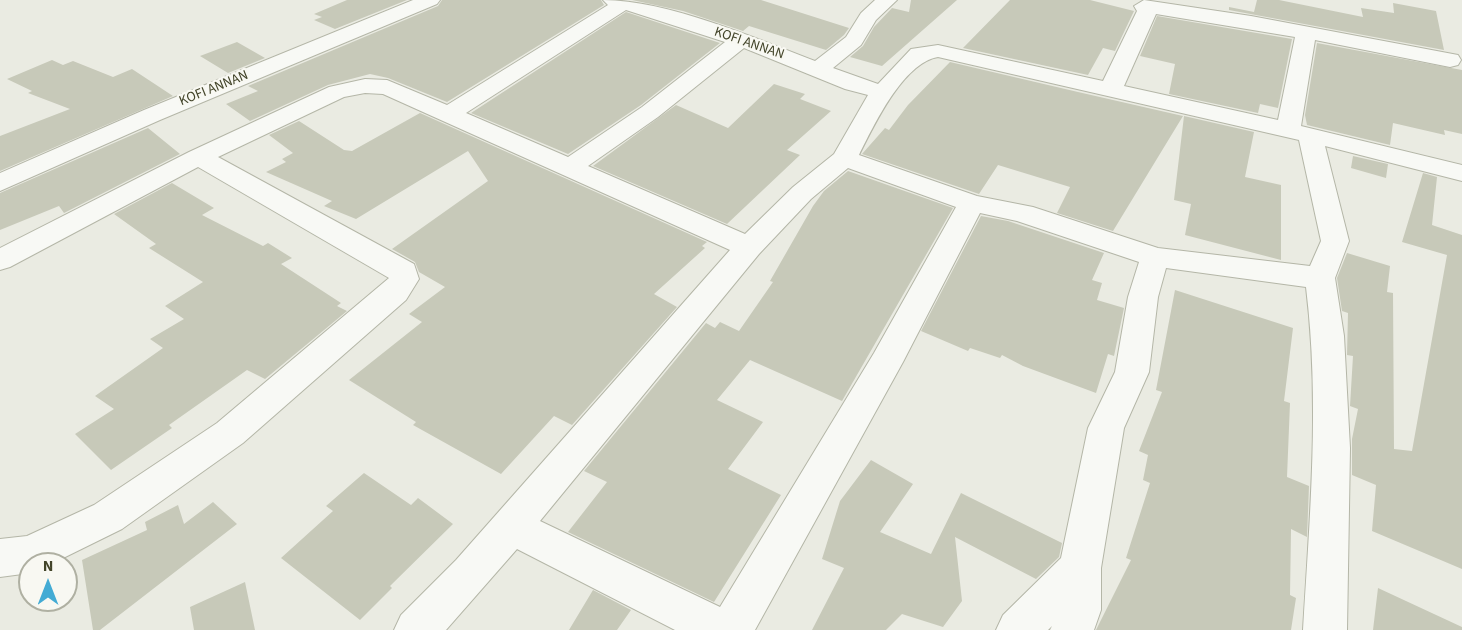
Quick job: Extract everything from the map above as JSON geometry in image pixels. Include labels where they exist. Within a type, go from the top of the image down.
[{"type":"street","name":"KOFI ANNAN","points":[[0,183],[152,115],[430,0]]},
{"type":"street","points":[[819,69],[854,41],[868,17],[887,0]]},
{"type":"street","name":"KOFI ANNAN","points":[[619,2],[741,40],[853,84],[884,92]]},
{"type":"street","points":[[448,114],[619,2]]},
{"type":"street","points":[[1111,89],[1147,11],[1144,6],[1450,60]]},
{"type":"street","points":[[1306,33],[1299,133],[1335,241],[1320,278],[1328,336],[1332,448],[1325,630]]},
{"type":"street","points":[[570,167],[650,112],[741,40]]},
{"type":"street","points":[[416,630],[513,527],[749,247],[802,193],[844,158],[878,97],[919,54],[938,51],[1111,89],[1462,173]]},
{"type":"street","points":[[0,260],[198,157],[337,92],[352,88],[387,87],[749,247]]},
{"type":"street","points":[[0,558],[30,554],[108,517],[230,434],[395,292],[404,279],[403,271],[393,265],[198,157]]},
{"type":"street","points":[[844,158],[972,203],[1023,213],[1155,257],[1320,278]]},
{"type":"street","points":[[731,630],[886,362],[972,203]]},
{"type":"street","points":[[1072,630],[1080,610],[1080,568],[1106,428],[1132,372],[1143,297],[1155,257]]},
{"type":"street","points":[[513,527],[720,630]]},
{"type":"street","points":[[1018,630],[1080,568]]},
{"type":"building","points":[[347,0],[407,0],[335,29],[314,20],[322,17],[314,14]]},
{"type":"building","points":[[442,0],[601,0],[604,5],[447,102],[388,78],[370,74],[328,85],[250,121],[226,104],[258,91],[248,86],[438,6]]},
{"type":"building","points":[[632,0],[761,0],[849,28],[826,50],[749,26],[743,31],[683,11]]},
{"type":"building","points":[[911,0],[957,0],[882,66],[850,57],[863,46],[874,27],[892,8],[909,12]]},
{"type":"building","points":[[1010,0],[1090,0],[1134,11],[1115,51],[1103,48],[1088,75],[963,48]]},
{"type":"building","points":[[1257,0],[1279,0],[1363,17],[1361,8],[1394,13],[1393,3],[1436,11],[1444,50],[1229,10],[1229,7],[1254,12]]},
{"type":"building","points":[[626,12],[720,43],[641,105],[568,154],[471,113]]},
{"type":"building","points":[[1157,16],[1292,39],[1278,108],[1260,104],[1258,113],[1169,94],[1175,64],[1140,56]]},
{"type":"building","points":[[237,42],[265,58],[228,73],[200,56]]},
{"type":"building","points":[[1317,43],[1462,70],[1462,134],[1444,130],[1445,135],[1393,123],[1390,145],[1307,125],[1305,115]]},
{"type":"building","points":[[52,60],[63,65],[73,61],[113,77],[132,69],[173,96],[0,171],[0,136],[70,109],[28,93],[32,91],[7,79]]},
{"type":"building","points":[[950,62],[1183,116],[1113,231],[1057,213],[1070,187],[998,165],[979,194],[862,154],[885,128],[889,130],[908,105]]},
{"type":"building","points":[[774,84],[805,94],[800,99],[831,111],[787,150],[800,155],[727,224],[593,166],[676,105],[728,128]]},
{"type":"building","points":[[420,113],[707,242],[702,246],[705,248],[654,294],[677,307],[572,425],[554,416],[501,474],[413,425],[416,422],[349,380],[422,322],[409,314],[445,287],[419,272],[415,262],[392,249],[488,181],[468,151],[356,219],[324,206],[332,201],[266,172],[286,162],[282,159],[293,153],[269,135],[299,121],[344,150],[352,151]]},
{"type":"building","points":[[1184,116],[1254,132],[1245,177],[1281,185],[1281,260],[1185,235],[1191,204],[1174,200]]},
{"type":"building","points":[[148,128],[180,154],[64,213],[59,206],[0,230],[0,193]]},
{"type":"building","points":[[1353,156],[1388,164],[1386,178],[1351,168]]},
{"type":"building","points":[[848,171],[953,208],[842,401],[750,360],[717,400],[763,422],[728,469],[781,495],[714,602],[568,532],[607,482],[584,471],[706,323],[715,328],[720,322],[739,331],[773,282],[770,281],[813,206],[824,191]]},
{"type":"building","points":[[1423,173],[1437,177],[1432,225],[1462,235],[1462,569],[1372,531],[1376,485],[1352,475],[1352,439],[1358,409],[1350,406],[1353,356],[1347,355],[1348,313],[1342,311],[1337,278],[1347,253],[1390,266],[1387,292],[1393,293],[1394,449],[1412,451],[1447,255],[1402,242]]},
{"type":"building","points":[[172,183],[214,208],[202,215],[263,246],[268,243],[292,258],[281,264],[341,303],[337,306],[347,311],[265,379],[247,370],[169,425],[172,428],[111,470],[75,434],[114,409],[95,396],[163,348],[150,339],[184,319],[165,306],[203,282],[149,248],[156,244],[114,214]]},
{"type":"building","points":[[981,216],[1008,221],[1104,253],[1092,280],[1102,283],[1097,300],[1124,308],[1114,356],[1108,354],[1096,393],[1023,366],[1002,355],[1000,358],[970,348],[968,351],[921,331]]},
{"type":"building","points":[[1175,290],[1293,328],[1284,401],[1290,403],[1287,477],[1309,486],[1307,537],[1291,529],[1290,595],[1296,598],[1291,630],[1096,630],[1131,560],[1126,558],[1150,483],[1143,480],[1148,455],[1139,451],[1162,392],[1156,390]]},
{"type":"building","points":[[871,460],[913,484],[880,532],[931,554],[961,493],[1062,543],[1059,557],[1036,579],[955,537],[962,601],[943,627],[902,614],[886,630],[812,630],[844,568],[822,559],[840,501]]},
{"type":"building","points":[[364,473],[411,505],[418,498],[453,524],[390,586],[392,588],[360,620],[281,558],[333,511],[326,506]]},
{"type":"building","points":[[213,502],[237,524],[100,630],[93,630],[82,560],[147,530],[145,522],[178,505],[184,524]]},
{"type":"building","points":[[245,582],[255,630],[194,630],[190,607]]},
{"type":"building","points":[[1378,588],[1462,627],[1462,630],[1373,630]]},
{"type":"building","points":[[593,590],[631,610],[617,630],[569,630]]}]
